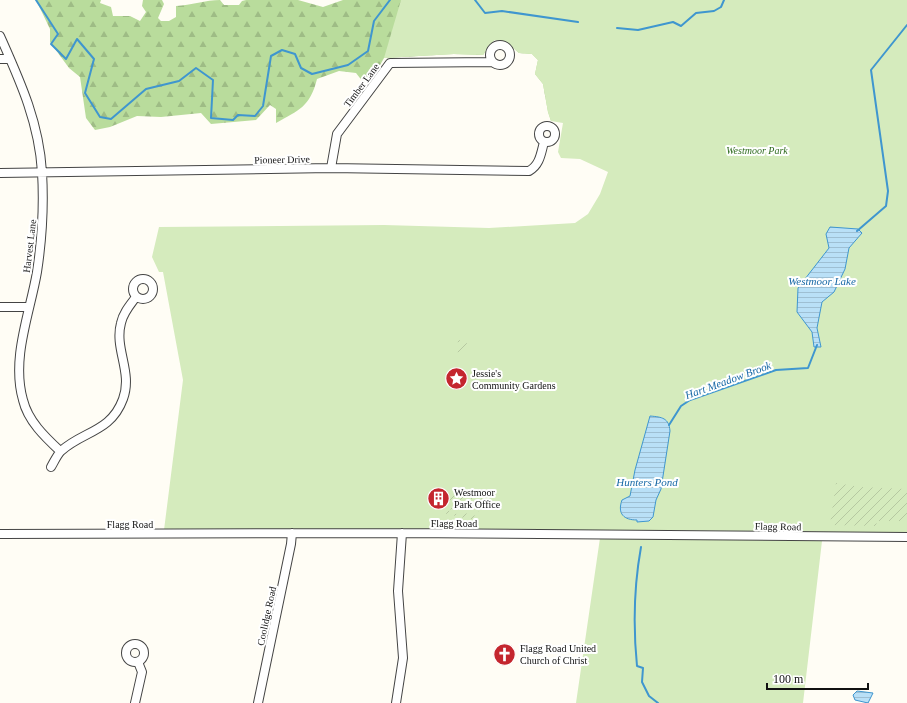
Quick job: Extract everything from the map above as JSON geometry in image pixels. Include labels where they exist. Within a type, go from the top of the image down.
[{"type":"street","name":"Harvest Lane","points":[[0,36],[33,114],[38,132],[42,172],[43,212],[40,247],[36,273],[28,306],[20,360],[20,386],[22,400],[32,419],[45,437],[60,451]]},
{"type":"street","points":[[0,59],[10,59]]},
{"type":"street","name":"Timber Lane","points":[[331,168],[337,134],[390,63],[492,62]]},
{"type":"street","name":"Pioneer Drive","points":[[0,173],[331,168],[529,171],[535,167],[539,160],[544,142]]},
{"type":"street","points":[[52,467],[60,451],[106,424],[119,407],[127,378],[121,344],[120,324],[126,311],[136,297]]},
{"type":"street","points":[[0,307],[28,306]]},
{"type":"street","name":"Coolidge Road","points":[[258,703],[292,544],[292,533]]},
{"type":"street","points":[[396,703],[403,658],[398,591],[402,533]]},
{"type":"street","name":"Flagg Road","points":[[0,534],[402,533],[907,537]]},
{"type":"street","points":[[135,703],[142,672],[138,662]]},
{"type":"green space","points":[[36,0],[101,0],[100,3],[111,7],[113,16],[130,16],[140,21],[146,12],[142,6],[143,0],[162,0],[164,4],[158,18],[161,21],[169,21],[176,17],[176,6],[220,0],[224,5],[239,5],[242,1],[246,0],[298,0],[323,7],[343,0],[517,0],[568,18],[551,121],[543,84],[535,74],[538,60],[532,54],[519,53],[505,41],[494,40],[483,55],[454,54],[384,58],[375,74],[368,82],[363,82],[356,73],[339,71],[317,79],[311,96],[307,102],[297,111],[276,123],[276,109],[270,105],[256,120],[211,124],[201,113],[161,117],[137,116],[110,127],[95,130],[86,118],[80,77],[69,68],[50,42],[50,29]]},
{"type":"green space","name":"Westmoor Park","points":[[401,0],[907,0],[907,533],[649,530],[164,530],[183,380],[163,272],[159,272],[152,257],[159,227],[384,225],[489,228],[575,223],[588,214],[600,194],[608,172],[580,159],[561,158],[558,152],[563,123],[551,121],[543,84],[535,74],[538,60],[532,54],[519,53],[505,41],[494,40],[483,55],[454,54],[384,58]]},
{"type":"green space","points":[[458,340],[467,341],[466,353],[456,352],[457,349],[461,348],[463,344],[457,342]]},
{"type":"green space","points":[[836,483],[861,487],[907,489],[907,521],[877,521],[876,526],[830,525]]},
{"type":"green space","points":[[476,491],[482,499],[481,508],[473,504],[473,500],[469,498],[462,500],[455,499],[453,504],[448,501],[448,498],[452,496],[462,497]]},
{"type":"green space","points":[[452,506],[453,511],[456,514],[463,512],[470,515],[474,507],[479,511],[476,512],[473,519],[443,513],[443,509],[450,511]]},
{"type":"green space","points":[[600,538],[822,541],[803,703],[576,703]]},
{"type":"water","name":"Westmoor Lake","points":[[830,227],[858,229],[862,233],[849,248],[845,269],[834,292],[822,302],[817,328],[821,347],[814,347],[812,332],[797,312],[798,288],[829,248],[826,234]]},
{"type":"water","name":"Hunters Pond","points":[[650,416],[664,419],[668,423],[670,431],[661,489],[656,500],[653,517],[649,521],[637,522],[637,520],[628,519],[625,517],[620,509],[622,500],[630,496],[635,470]]},
{"type":"water","points":[[857,691],[873,693],[868,703],[855,700],[853,695]]},
{"type":"waterway","points":[[36,0],[58,34],[51,44],[66,59],[77,39],[94,59],[85,93],[100,117],[111,119],[146,89],[179,81],[196,68],[213,80],[211,118],[233,120],[238,115],[255,116],[263,106],[271,56],[282,50],[295,54],[301,68],[312,74],[348,65],[368,51],[374,21],[390,0]]},
{"type":"waterway","points":[[475,0],[485,13],[502,11],[578,22]]},
{"type":"waterway","name":"Hart Meadow Brook","points":[[617,28],[638,30],[673,22],[681,26],[696,13],[714,11],[721,7],[724,0]]},
{"type":"waterway","name":"Hart Meadow Brook","points":[[857,231],[886,206],[888,191],[871,70],[907,25]]},
{"type":"waterway","name":"Hart Meadow Brook","points":[[669,425],[681,406],[690,400],[776,370],[808,368],[817,345]]},
{"type":"waterway","points":[[641,547],[635,606],[637,666],[643,668],[642,682],[649,696],[658,703]]},
{"type":"place","name":"Jessie's Community Gardens","points":[[456,379]]},
{"type":"place","name":"Westmoor Park Office","points":[[438,498]]},
{"type":"place","name":"Flagg Road United Church of Christ","points":[[505,654]]}]
